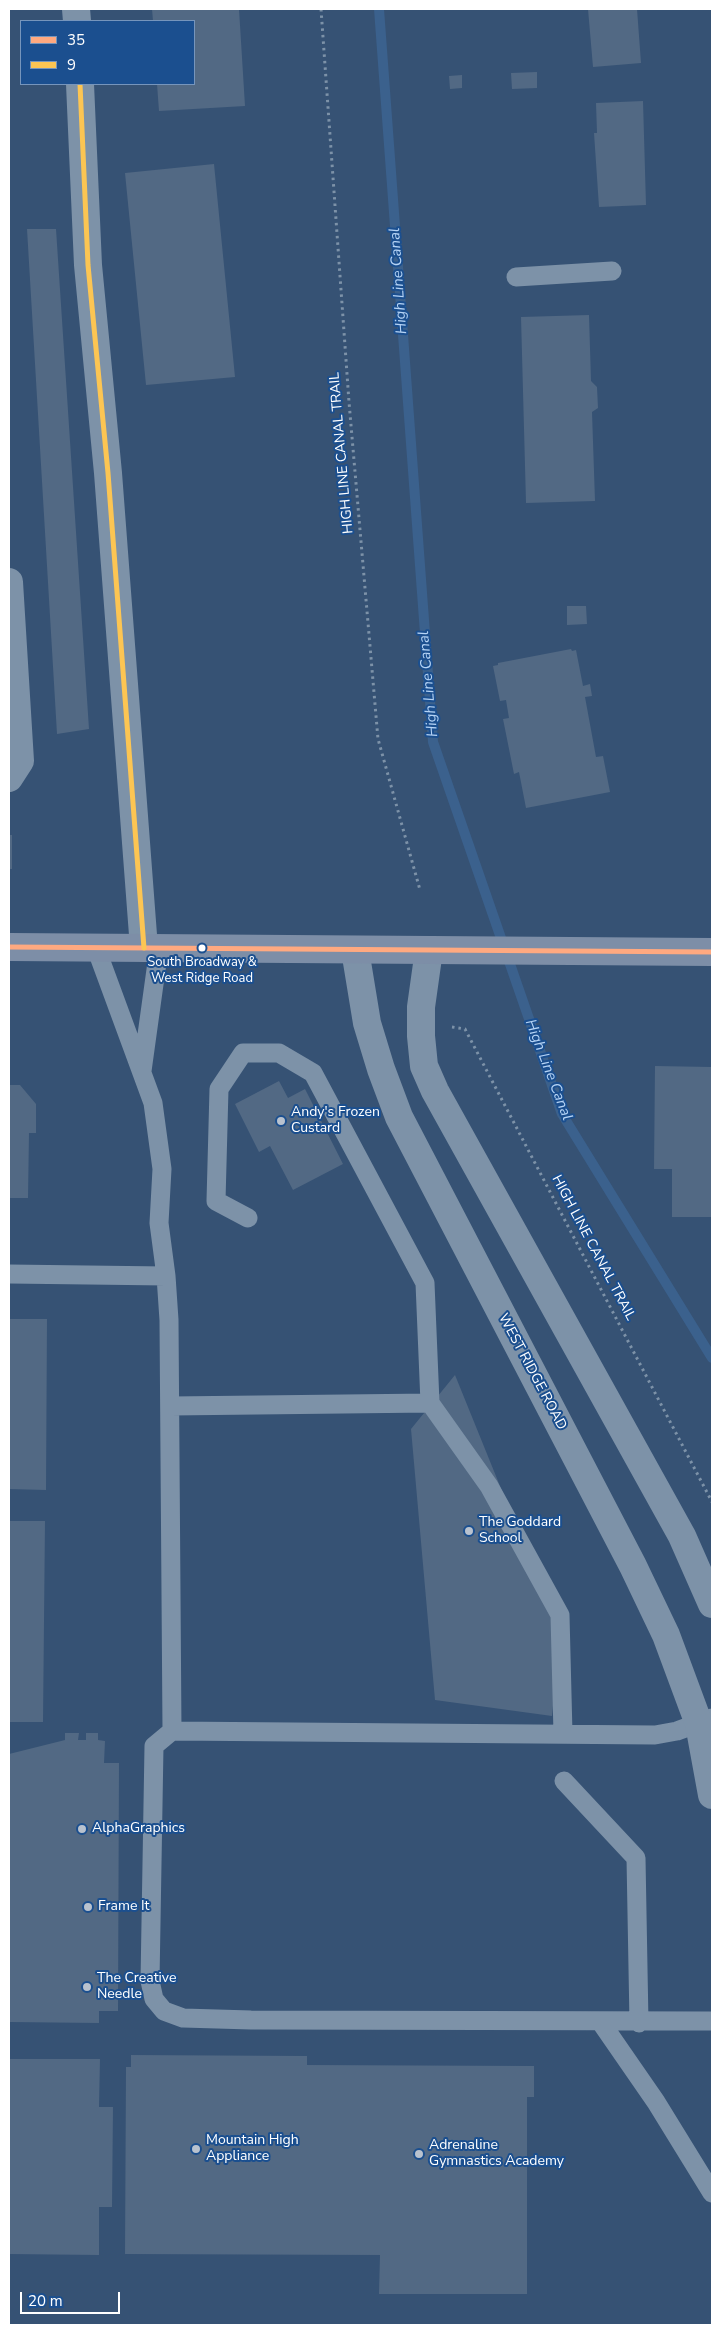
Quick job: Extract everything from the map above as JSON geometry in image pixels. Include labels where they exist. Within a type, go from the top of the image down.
[{"type":"main road","points":[[9,947],[712,952]]},
{"type":"street","points":[[80,85],[88,265],[151,948]]},
{"type":"street","points":[[9,582],[20,761],[9,778]]},
{"type":"street","name":"WEST RIDGE ROAD","points":[[355,950],[367,1023],[381,1069],[399,1117],[633,1566],[706,1721],[712,1795]]},
{"type":"street","points":[[429,950],[421,1007],[424,1066],[556,1312],[677,1528],[712,1604]]},
{"type":"lane","points":[[516,276],[612,271]]},
{"type":"lane","points":[[96,948],[152,1104],[162,1169],[159,1223],[166,1276],[171,1406],[172,1731]]},
{"type":"lane","points":[[142,1074],[151,948]]},
{"type":"lane","points":[[248,1218],[216,1201],[219,1089],[243,1053],[279,1052],[313,1073],[425,1283],[430,1403],[488,1486],[560,1615],[563,1734]]},
{"type":"lane","points":[[9,1274],[166,1276]]},
{"type":"lane","points":[[171,1406],[430,1403]]},
{"type":"lane","points":[[706,1721],[655,1735],[172,1731],[154,1746],[150,1981],[154,1999],[164,2010],[183,2018],[251,2020],[712,2021]]},
{"type":"lane","points":[[564,1780],[636,1858],[638,2022]]},
{"type":"lane","points":[[600,2021],[656,2102],[712,2193]]},
{"type":"path","name":"HIGH LINE CANAL TRAIL","points":[[321,9],[349,402],[378,739],[420,890]]},
{"type":"path","name":"HIGH LINE CANAL TRAIL","points":[[448,1026],[465,1028],[712,1502]]},
{"type":"building","points":[[152,9],[239,9],[245,106],[159,111],[157,85],[195,85],[195,20],[153,20]]},
{"type":"building","points":[[588,9],[637,9],[641,63],[593,67]]},
{"type":"building","points":[[537,72],[537,88],[512,89],[511,73]]},
{"type":"building","points":[[462,75],[462,88],[450,89],[449,76]]},
{"type":"building","points":[[643,101],[646,205],[599,207],[594,133],[597,133],[596,103]]},
{"type":"building","points":[[214,164],[235,377],[146,385],[125,173]]},
{"type":"building","points":[[27,229],[56,229],[89,729],[57,734]]},
{"type":"building","points":[[589,315],[591,381],[597,387],[598,408],[592,412],[595,501],[526,503],[521,317]]},
{"type":"building","points":[[567,606],[586,606],[587,624],[567,625]]},
{"type":"building","points":[[571,649],[572,651],[576,650],[583,686],[590,684],[592,696],[585,697],[596,757],[603,756],[610,792],[526,808],[519,772],[514,774],[503,719],[509,718],[506,700],[500,701],[493,666],[498,665],[498,663]]},
{"type":"building","points":[[9,835],[12,835],[12,869],[9,869]]},
{"type":"building","points":[[655,1066],[712,1067],[712,1217],[672,1217],[672,1169],[654,1169]]},
{"type":"building","points":[[279,1081],[288,1098],[305,1089],[343,1164],[293,1190],[270,1146],[259,1152],[235,1104]]},
{"type":"building","points":[[9,1085],[20,1085],[36,1104],[36,1133],[29,1133],[28,1198],[9,1198]]},
{"type":"building","points":[[9,1319],[47,1319],[46,1490],[9,1489]]},
{"type":"building","name":"The Goddard School","points":[[455,1375],[560,1634],[552,1716],[435,1700],[411,1429]]},
{"type":"building","points":[[9,1521],[45,1521],[43,1722],[9,1722]]},
{"type":"building","points":[[65,1733],[79,1733],[78,1740],[86,1740],[86,1733],[98,1733],[98,1740],[105,1741],[104,1763],[119,1763],[118,2011],[99,2011],[99,2023],[9,2022],[9,1754],[65,1740]]},
{"type":"building","points":[[131,2055],[307,2056],[307,2065],[534,2066],[534,2097],[527,2097],[527,2294],[379,2294],[380,2255],[125,2254],[126,2067],[131,2067]]},
{"type":"building","points":[[9,2059],[100,2059],[99,2107],[113,2107],[112,2207],[99,2207],[99,2255],[9,2254]]},
{"type":"waterway","name":"High Line Canal","points":[[379,9],[433,742],[562,1114],[712,1358]]},
{"type":"transit line","name":"9","points":[[80,85],[88,265],[108,473],[144,948]]},
{"type":"transit line","name":"35","points":[[9,947],[712,952]]},
{"type":"place","name":"South Broadway & West Ridge Road","points":[[202,948]]},
{"type":"place","name":"Andy's Frozen Custard","points":[[281,1121]]},
{"type":"place","name":"The Goddard School","points":[[469,1531]]},
{"type":"place","name":"AlphaGraphics","points":[[82,1829]]},
{"type":"place","name":"Frame It","points":[[88,1907]]},
{"type":"place","name":"The Creative Needle","points":[[87,1987]]},
{"type":"place","name":"Mountain High Appliance","points":[[196,2149]]},
{"type":"place","name":"Adrenaline Gymnastics Academy","points":[[419,2154]]}]
